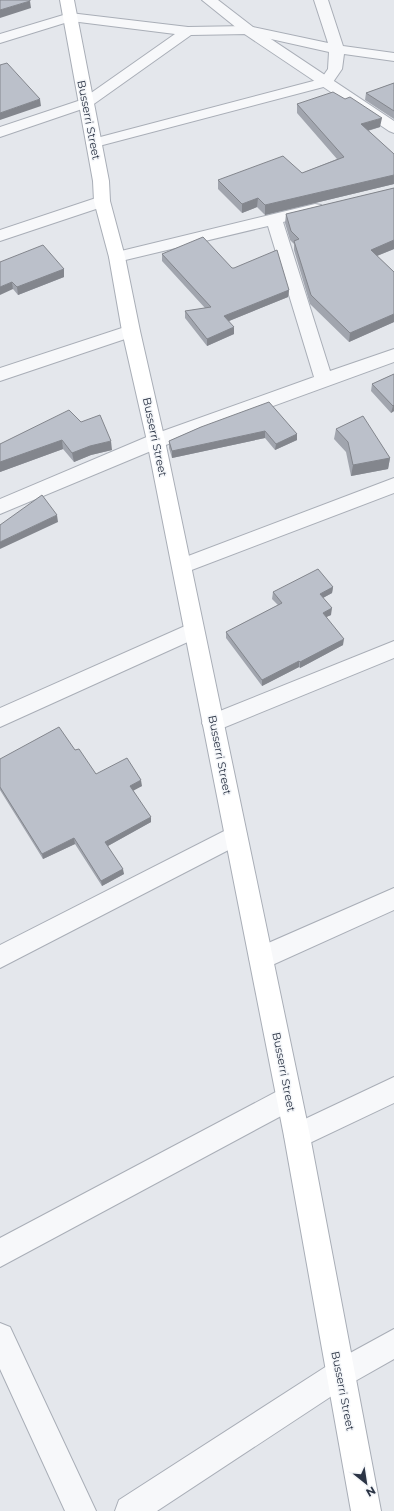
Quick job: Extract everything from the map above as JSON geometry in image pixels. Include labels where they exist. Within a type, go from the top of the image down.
[{"type":"main road","name":"Busserri Street","points":[[68,8],[101,181],[102,201],[117,257],[131,330],[156,441],[297,1136],[366,1511]]},
{"type":"street","points":[[209,0],[248,30],[394,128]]},
{"type":"street","points":[[94,143],[326,82],[335,69],[337,49],[321,0]]},
{"type":"street","points":[[0,38],[68,8],[188,31],[248,30],[337,49],[394,57]]},
{"type":"street","points":[[0,132],[86,103],[188,31]]},
{"type":"street","points":[[0,236],[102,201]]},
{"type":"street","points":[[117,257],[333,204]]},
{"type":"street","points":[[274,219],[324,381]]},
{"type":"street","points":[[0,375],[131,330]]},
{"type":"street","points":[[0,507],[156,441],[394,356]]},
{"type":"street","points":[[182,566],[394,485]]},
{"type":"street","points":[[0,718],[194,630]]},
{"type":"street","points":[[213,723],[394,649]]},
{"type":"street","points":[[0,957],[236,835]]},
{"type":"street","points":[[261,958],[394,899]]},
{"type":"street","points":[[297,1136],[394,1090]]},
{"type":"street","points":[[0,1253],[289,1098]]},
{"type":"street","points":[[0,1337],[81,1511]]},
{"type":"street","points":[[130,1511],[340,1374],[394,1343]]},
{"type":"building","points":[[0,0],[30,0],[30,1],[0,10]]},
{"type":"building","points":[[7,63],[40,99],[0,113],[0,65]]},
{"type":"building","points":[[394,83],[394,111],[366,93]]},
{"type":"building","points":[[333,92],[345,99],[350,97],[382,118],[361,124],[394,154],[394,175],[265,205],[258,198],[242,204],[218,180],[283,156],[302,173],[344,157],[297,104]]},
{"type":"building","points":[[394,188],[394,240],[371,250],[394,272],[394,314],[350,333],[311,295],[294,241],[299,239],[291,231],[286,214]]},
{"type":"building","points":[[203,237],[232,268],[277,250],[289,290],[224,316],[234,327],[207,339],[185,311],[211,307],[162,254]]},
{"type":"building","points":[[43,245],[64,269],[17,287],[12,282],[0,287],[0,262]]},
{"type":"building","points":[[394,374],[394,405],[393,406],[372,384]]},
{"type":"building","points":[[269,402],[297,434],[276,444],[265,431],[172,451],[169,441],[201,427]]},
{"type":"building","points":[[69,410],[81,422],[100,415],[111,441],[90,446],[72,453],[62,440],[0,462],[0,444]]},
{"type":"building","points":[[363,416],[390,458],[353,465],[348,442],[336,429]]},
{"type":"building","points":[[42,495],[57,515],[0,542],[0,525]]},
{"type":"building","points":[[318,569],[333,587],[320,594],[332,608],[323,613],[344,639],[262,680],[226,632],[282,603],[273,592]]},
{"type":"building","points":[[59,727],[75,750],[79,749],[96,774],[127,758],[141,780],[130,786],[151,817],[105,842],[123,869],[101,881],[74,838],[42,854],[0,787],[0,759]]}]
